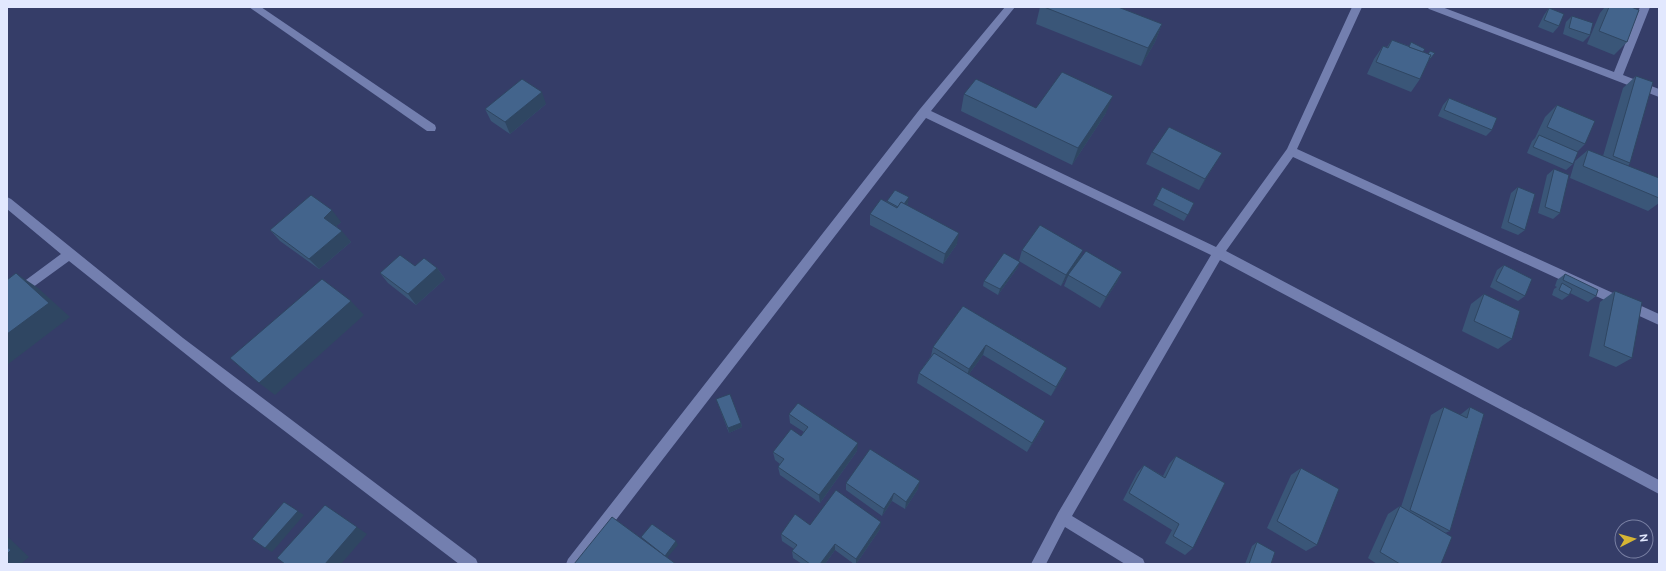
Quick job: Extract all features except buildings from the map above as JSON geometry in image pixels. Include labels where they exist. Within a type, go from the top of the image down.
[{"type":"street","points":[[254,7],[431,128]]},
{"type":"street","points":[[573,564],[924,112],[1010,7]]},
{"type":"street","points":[[1038,564],[1063,518],[1218,253],[1291,151],[1357,7]]},
{"type":"street","points":[[1432,7],[1659,93]]},
{"type":"street","points":[[1617,77],[1645,7]]},
{"type":"street","points":[[924,112],[1218,253],[1659,487]]},
{"type":"street","points":[[1291,151],[1659,320]]},
{"type":"street","points":[[7,202],[69,255],[238,388],[471,564]]},
{"type":"street","points":[[7,301],[69,255]]},
{"type":"street","points":[[1063,518],[1138,564]]}]
